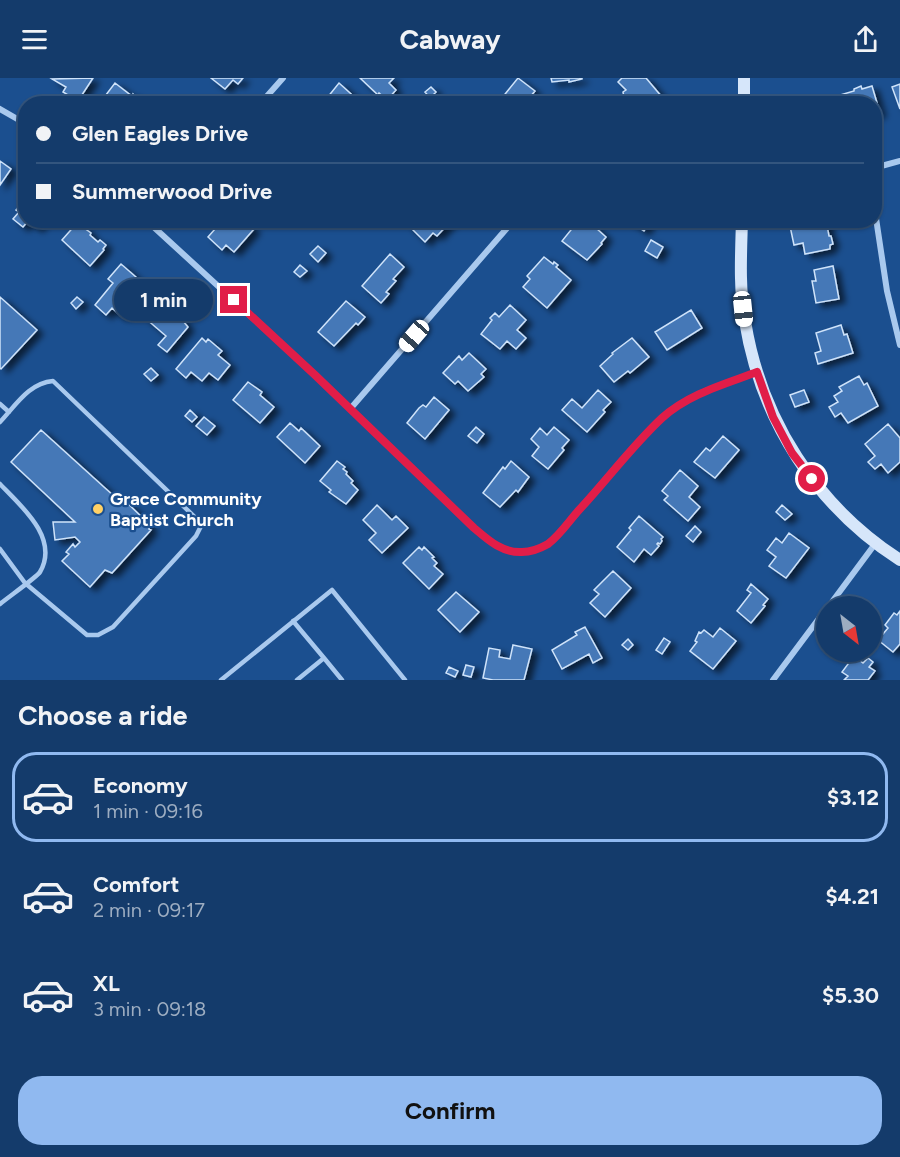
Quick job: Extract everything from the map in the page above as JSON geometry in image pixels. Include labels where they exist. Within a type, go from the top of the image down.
[{"type":"street","points":[[267,96],[283,78]]},
{"type":"street","points":[[744,78],[744,96]]},
{"type":"street","points":[[0,108],[18,119]]},
{"type":"street","points":[[882,166],[900,161]]},
{"type":"street","points":[[154,228],[351,408],[495,545],[510,551],[523,552],[538,549],[555,537],[662,418],[677,406],[757,372]]},
{"type":"street","points":[[351,408],[507,228]]},
{"type":"street","points":[[742,228],[745,322],[757,372],[773,417],[792,453],[821,492],[846,519],[875,544],[900,560]]},
{"type":"street","points":[[878,228],[889,301],[900,345]]},
{"type":"street","points":[[837,596],[875,544]]},
{"type":"street","points":[[772,680],[816,623]]},
{"type":"lane","points":[[0,422],[33,387],[43,382],[53,381],[202,524],[196,536],[118,621],[99,635],[87,634],[25,583],[0,549]]},
{"type":"lane","points":[[0,404],[9,412]]},
{"type":"lane","points":[[0,484],[33,518],[43,540],[45,559],[40,573],[0,604]]},
{"type":"lane","points":[[221,680],[332,590],[405,680]]},
{"type":"lane","points":[[294,621],[342,680]]},
{"type":"lane","points":[[297,680],[324,658]]},
{"type":"building","points":[[93,78],[81,96],[70,96],[63,92],[66,87],[52,79]]},
{"type":"building","points":[[211,78],[243,78],[238,84],[233,80],[225,89]]},
{"type":"building","points":[[360,78],[394,78],[389,83],[396,90],[391,96],[382,96],[379,93],[378,95]]},
{"type":"building","points":[[518,78],[535,91],[531,96],[503,96]]},
{"type":"building","points":[[551,78],[582,78],[582,79],[552,82]]},
{"type":"building","points":[[622,78],[646,78],[661,96],[624,96],[623,92],[626,90],[618,82]]},
{"type":"building","points":[[115,83],[132,96],[105,96]]},
{"type":"building","points":[[339,83],[353,96],[329,96]]},
{"type":"building","points":[[900,84],[900,109],[892,87]]},
{"type":"building","points":[[861,86],[862,89],[872,86],[875,96],[840,96]]},
{"type":"building","points":[[431,87],[436,92],[428,96],[425,92]]},
{"type":"building","points":[[0,161],[11,169],[0,185]]},
{"type":"building","points":[[18,213],[18,223],[13,219]]},
{"type":"building","points":[[73,228],[84,228],[98,242],[100,240],[106,245],[90,266],[62,240]]},
{"type":"building","points":[[216,228],[254,229],[234,252],[226,245],[222,250],[208,237]]},
{"type":"building","points":[[411,228],[444,228],[437,236],[433,233],[425,242]]},
{"type":"building","points":[[573,228],[596,228],[606,237],[587,260],[562,241]]},
{"type":"building","points":[[790,228],[828,228],[833,244],[830,245],[830,249],[805,254],[803,243],[794,245]]},
{"type":"building","points":[[651,240],[663,247],[657,258],[645,251]]},
{"type":"building","points":[[318,246],[326,253],[318,262],[310,254]]},
{"type":"building","points":[[390,254],[404,267],[393,279],[396,281],[386,292],[389,294],[381,303],[362,286]]},
{"type":"building","points":[[544,257],[558,265],[556,267],[571,280],[547,308],[523,287],[530,279],[527,276]]},
{"type":"building","points":[[121,264],[136,277],[131,284],[142,292],[121,316],[112,308],[106,315],[95,305],[113,283],[108,279]]},
{"type":"building","points":[[300,265],[307,271],[300,277],[294,272]]},
{"type":"building","points":[[833,266],[839,299],[816,303],[812,281],[816,281],[814,270]]},
{"type":"building","points":[[0,297],[37,330],[1,369],[0,368]]},
{"type":"building","points":[[77,297],[83,302],[76,309],[71,303]]},
{"type":"building","points":[[346,301],[365,317],[334,346],[318,332]]},
{"type":"building","points":[[158,302],[176,317],[178,315],[188,327],[167,352],[158,345],[166,336],[145,318]]},
{"type":"building","points":[[510,305],[526,320],[517,330],[526,338],[516,349],[507,341],[500,349],[481,334],[495,313],[499,317]]},
{"type":"building","points":[[691,310],[702,328],[667,350],[655,332]]},
{"type":"building","points":[[841,325],[844,335],[847,334],[853,353],[818,364],[815,353],[821,351],[816,333]]},
{"type":"building","points":[[202,338],[206,342],[208,339],[222,351],[218,355],[230,365],[218,380],[209,373],[202,381],[191,372],[186,378],[176,369]]},
{"type":"building","points":[[632,338],[649,357],[630,373],[628,371],[614,382],[600,366],[612,353]]},
{"type":"building","points":[[469,353],[486,369],[481,374],[484,377],[468,391],[458,381],[455,384],[443,373],[459,356],[462,360]]},
{"type":"building","points":[[151,368],[158,375],[151,381],[144,374]]},
{"type":"building","points":[[859,376],[864,385],[867,383],[878,406],[848,423],[841,413],[835,417],[829,407],[838,402],[834,396],[842,391],[839,387]]},
{"type":"building","points":[[248,382],[262,392],[260,395],[274,407],[260,423],[233,400]]},
{"type":"building","points":[[598,390],[611,402],[587,432],[562,410],[572,399],[582,408]]},
{"type":"building","points":[[804,390],[809,402],[795,407],[790,395]]},
{"type":"building","points":[[434,397],[449,410],[425,439],[407,423],[419,408],[423,405],[426,407]]},
{"type":"building","points":[[190,410],[197,417],[192,422],[185,416]]},
{"type":"building","points":[[204,417],[215,426],[207,435],[196,426]]},
{"type":"building","points":[[290,423],[299,431],[301,428],[320,446],[305,463],[277,437]]},
{"type":"building","points":[[888,424],[900,438],[900,462],[888,473],[881,464],[875,469],[868,462],[875,456],[865,444]]},
{"type":"building","points":[[476,427],[484,434],[477,443],[468,436]]},
{"type":"building","points":[[554,427],[569,440],[562,448],[564,450],[548,469],[532,456],[539,447],[531,439],[540,428],[547,435]]},
{"type":"building","name":"Grace Community Baptist Church","points":[[41,430],[115,497],[118,494],[150,525],[151,530],[112,573],[105,570],[90,587],[62,561],[69,554],[66,552],[73,544],[75,547],[80,542],[75,537],[55,540],[53,522],[75,522],[11,462]]},
{"type":"building","points":[[723,436],[739,450],[715,478],[694,462],[706,448],[710,451]]},
{"type":"building","points":[[337,461],[345,467],[343,469],[358,490],[346,504],[329,492],[331,490],[320,481]]},
{"type":"building","points":[[511,461],[529,477],[518,492],[516,490],[500,507],[483,493],[503,467],[505,469]]},
{"type":"building","points":[[680,470],[698,486],[689,497],[700,507],[688,521],[664,500],[668,496],[662,491]]},
{"type":"building","points":[[377,505],[392,520],[396,516],[408,528],[382,553],[369,540],[376,533],[363,520]]},
{"type":"building","points":[[782,505],[792,514],[785,520],[776,512]]},
{"type":"building","points":[[639,516],[663,537],[651,555],[644,549],[634,562],[617,547]]},
{"type":"building","points":[[695,526],[701,532],[693,542],[686,536]]},
{"type":"building","points":[[789,533],[809,548],[786,578],[769,566],[776,557],[767,550],[776,538],[782,543]]},
{"type":"building","points":[[419,547],[422,550],[424,547],[434,557],[432,558],[437,563],[434,566],[443,574],[429,589],[403,563]]},
{"type":"building","points":[[613,571],[631,588],[605,617],[590,603],[599,594],[594,590]]},
{"type":"building","points":[[751,584],[768,599],[751,623],[737,611],[751,593],[747,590]]},
{"type":"building","points":[[456,592],[479,612],[460,632],[438,610]]},
{"type":"building","points":[[900,611],[900,644],[893,652],[882,643],[882,635],[888,628],[885,625],[894,613],[897,615]]},
{"type":"building","points":[[585,627],[602,658],[593,663],[589,654],[562,669],[552,650],[577,635],[575,632]]},
{"type":"building","points":[[720,628],[736,641],[713,669],[690,651],[697,642],[695,641],[699,632],[704,630],[713,637]]},
{"type":"building","points":[[664,638],[670,642],[662,654],[656,650]]},
{"type":"building","points":[[628,639],[633,645],[628,650],[622,645]]},
{"type":"building","points":[[513,645],[532,649],[524,680],[483,678],[489,648],[500,650],[499,657],[510,659]]},
{"type":"building","points":[[850,662],[873,662],[869,667],[875,671],[868,680],[844,680],[848,676],[842,672]]},
{"type":"building","points":[[466,665],[474,667],[471,677],[463,675]]},
{"type":"building","points":[[449,667],[458,671],[455,677],[446,673]]},
{"type":"place","name":"Grace Community Baptist Church","points":[[98,509]]},
{"type":"route","points":[[234,300],[474,528],[495,545],[510,551],[523,552],[548,544],[662,418],[677,406],[757,372],[773,417],[792,453],[812,479]]}]
